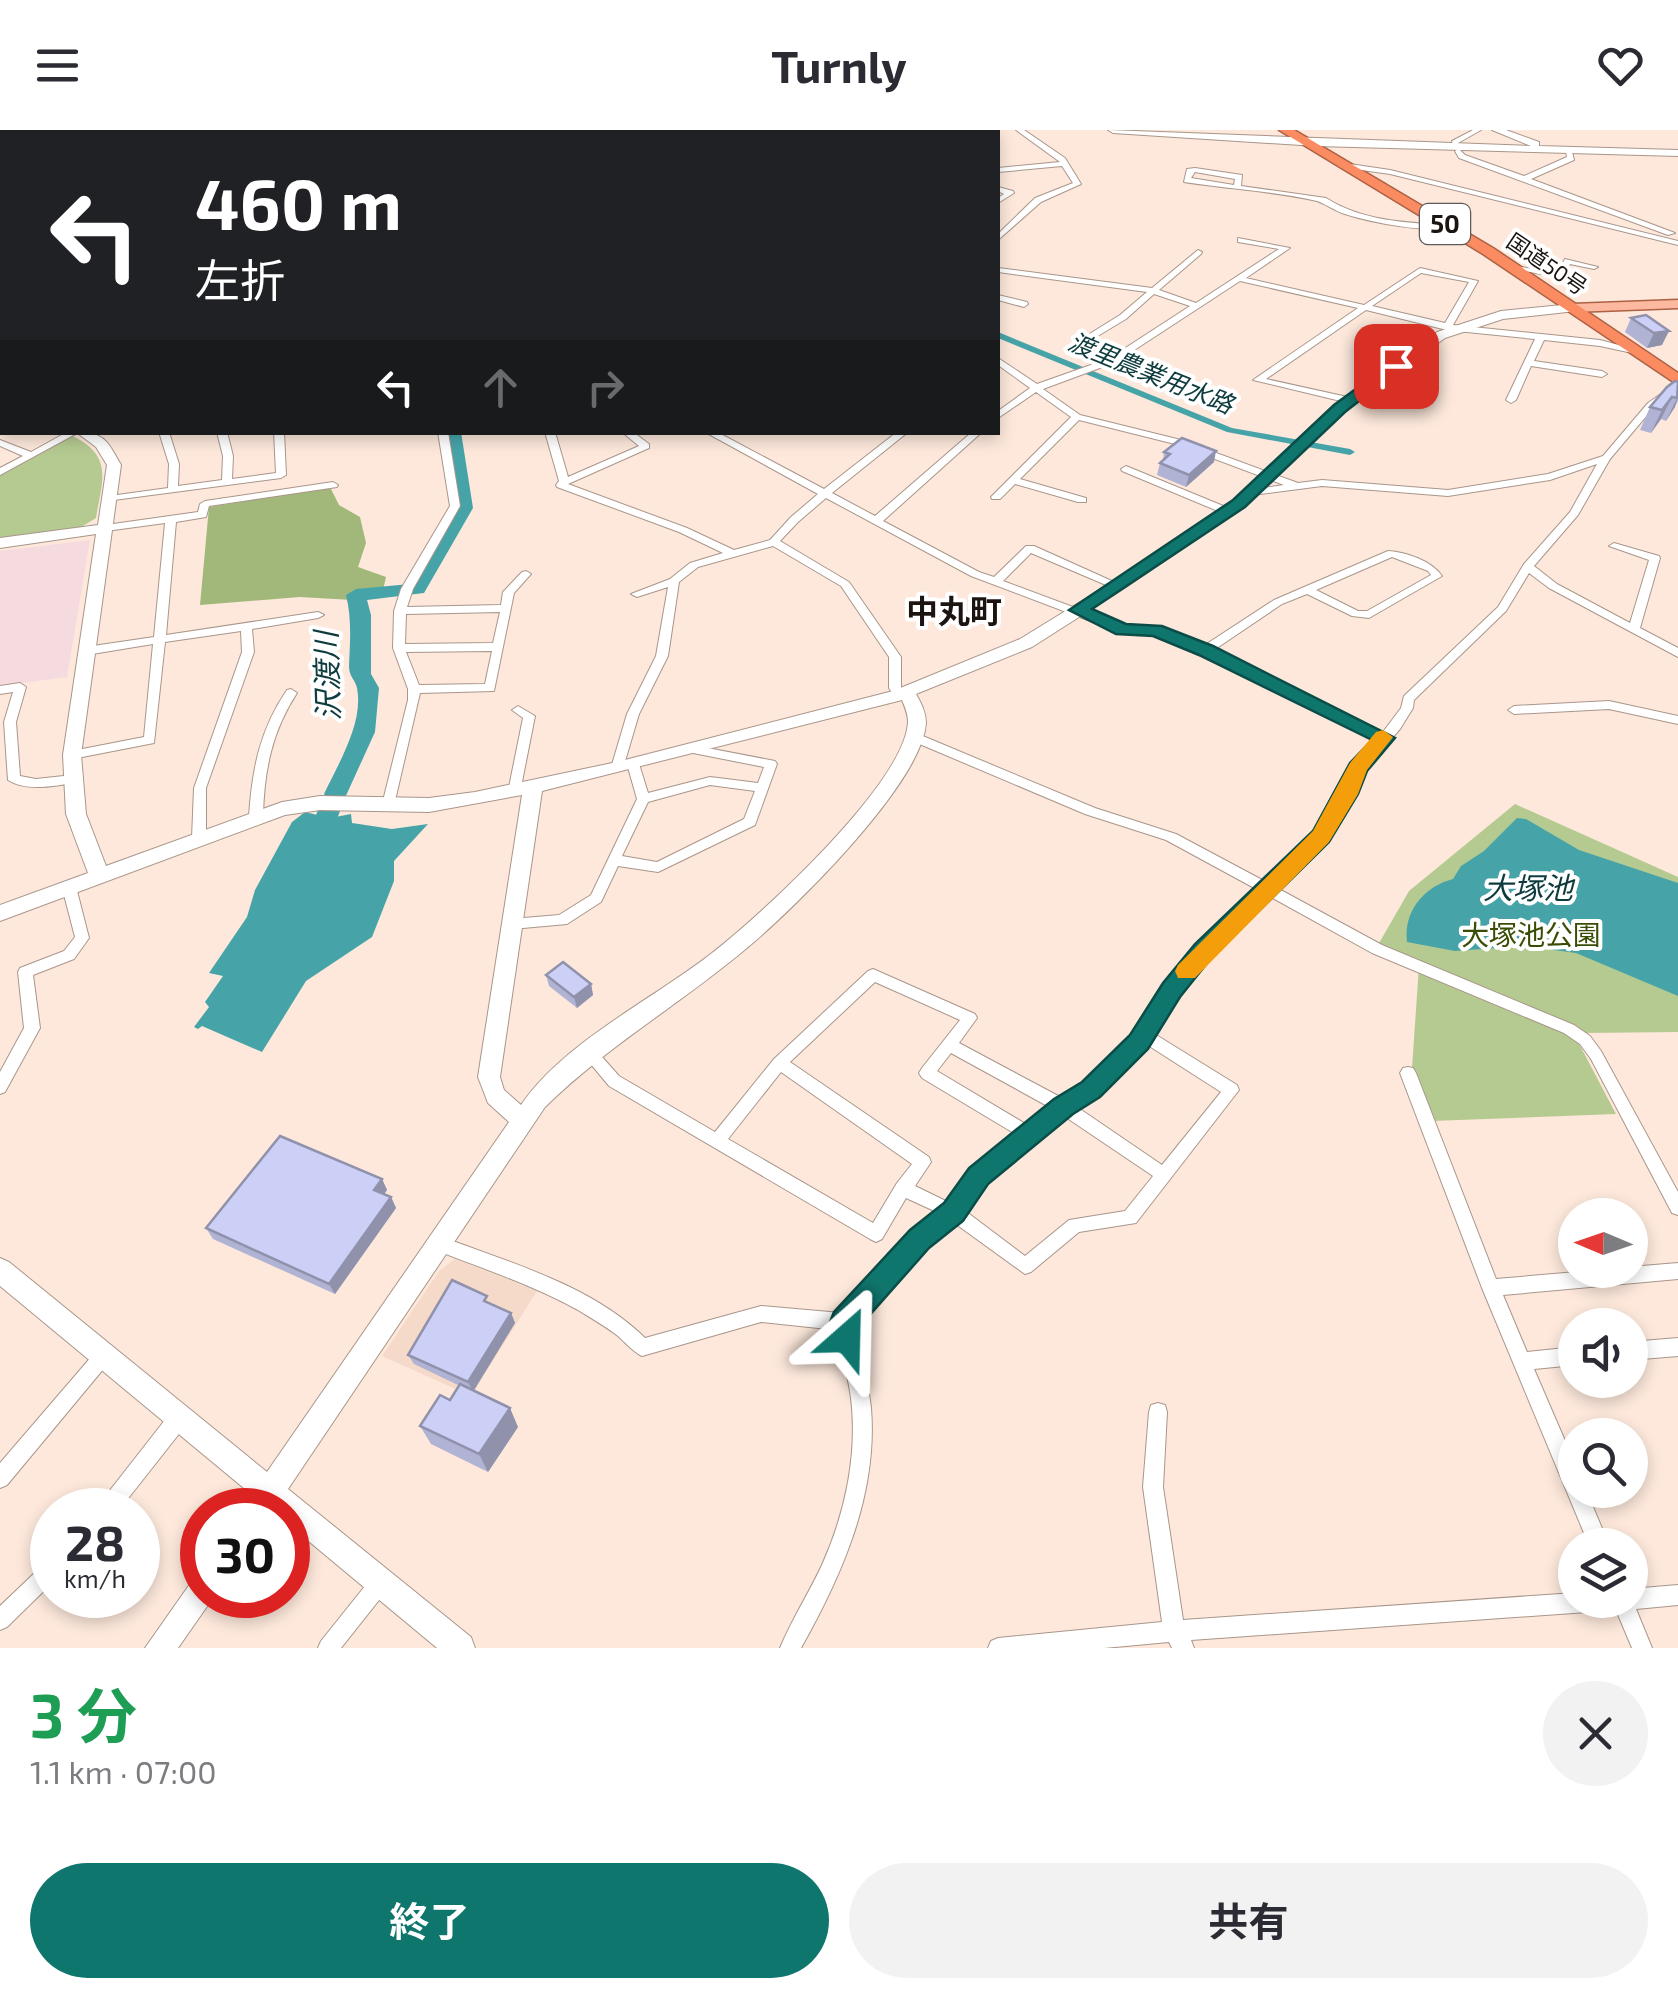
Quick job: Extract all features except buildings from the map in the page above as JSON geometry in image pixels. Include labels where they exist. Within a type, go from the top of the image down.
[{"type":"highway","name":"国道50号","points":[[1285,130],[1514,268],[1678,382]]},
{"type":"main road","points":[[1572,308],[1678,304]]},
{"type":"street","points":[[1000,236],[1038,200],[1077,184],[1065,164],[1020,130]]},
{"type":"street","points":[[1113,130],[1309,144],[1678,155]]},
{"type":"street","points":[[1478,130],[1454,142],[1462,156],[1678,240]]},
{"type":"street","points":[[1497,130],[1528,140],[1541,151],[1678,155]]},
{"type":"street","points":[[1524,179],[1571,158],[1569,154]]},
{"type":"street","points":[[1000,170],[1065,164]]},
{"type":"street","points":[[1343,165],[1390,172],[1678,240]]},
{"type":"street","points":[[1237,186],[1239,177],[1195,170],[1190,171],[1187,180],[1323,200],[1376,219],[1449,227]]},
{"type":"street","points":[[1000,414],[1036,388],[1113,360],[1286,248],[1242,240]]},
{"type":"street","points":[[1113,360],[1079,343],[1122,317],[1198,252]]},
{"type":"street","points":[[1514,268],[1560,276],[1568,262],[1594,266]]},
{"type":"street","points":[[1000,270],[1153,291],[1198,306]]},
{"type":"street","points":[[1349,400],[1258,380],[1420,270],[1474,281],[1451,327]]},
{"type":"street","points":[[1241,279],[1451,327],[1600,342],[1636,352]]},
{"type":"street","points":[[1000,298],[1024,304]]},
{"type":"street","points":[[0,913],[256,816],[320,803],[452,804],[625,766],[902,694],[1010,651],[1228,512],[1349,400],[1451,327],[1500,315],[1572,308]]},
{"type":"street","points":[[1511,400],[1541,336]]},
{"type":"street","points":[[1000,361],[1077,417],[1178,442],[1298,487]]},
{"type":"street","points":[[1528,364],[1602,374]]},
{"type":"street","points":[[844,1322],[920,1239],[954,1212],[978,1176],[1064,1106],[1091,1090],[1144,1035],[1171,990],[1204,951],[1321,837],[1348,794],[1358,768],[1407,708],[1408,698],[1493,618],[1528,566],[1574,513],[1606,458],[1651,404],[1678,382]]},
{"type":"street","points":[[996,497],[1077,417]]},
{"type":"street","points":[[0,472],[69,435]]},
{"type":"street","points":[[87,435],[110,454],[114,465],[72,755],[76,814],[99,876]]},
{"type":"street","points":[[166,435],[174,464],[173,490]]},
{"type":"street","points":[[223,435],[228,456],[227,482]]},
{"type":"street","points":[[110,499],[281,475],[278,435]]},
{"type":"street","points":[[388,805],[414,689],[398,648],[400,611],[407,589],[455,506],[443,435]]},
{"type":"street","points":[[551,435],[564,482],[561,485],[684,530],[731,553]]},
{"type":"street","points":[[564,482],[646,446],[630,435]]},
{"type":"street","points":[[715,435],[874,522],[995,582],[1123,630],[1156,630],[1206,650],[1385,738]]},
{"type":"street","points":[[637,594],[674,581],[686,568],[774,542],[790,521],[900,435]]},
{"type":"street","points":[[874,522],[975,435]]},
{"type":"street","points":[[0,443],[30,455]]},
{"type":"street","points":[[1252,492],[1337,484],[1397,492],[1448,493],[1550,477],[1606,458]]},
{"type":"street","points":[[1126,469],[1228,512]]},
{"type":"street","points":[[1014,481],[1082,500]]},
{"type":"street","points":[[0,543],[171,520],[202,514],[205,504],[333,485]]},
{"type":"street","points":[[72,755],[150,740],[171,520]]},
{"type":"street","points":[[272,1488],[522,1118],[550,1086],[715,962],[775,909],[891,784],[914,736],[916,712],[895,688],[895,657],[845,584],[774,542]]},
{"type":"street","points":[[1614,546],[1655,558],[1634,630]]},
{"type":"street","points":[[995,582],[1030,548],[1117,586]]},
{"type":"street","points":[[1206,650],[1278,602],[1392,553],[1432,568],[1437,576],[1368,615],[1356,614],[1308,590]]},
{"type":"street","points":[[1528,566],[1552,586],[1678,653]]},
{"type":"street","points":[[414,689],[490,688],[509,592],[526,574]]},
{"type":"street","points":[[643,799],[625,766],[633,714],[662,656],[674,581]]},
{"type":"street","points":[[400,611],[507,608]]},
{"type":"street","points":[[86,651],[318,615]]},
{"type":"street","points":[[199,838],[200,788],[248,652],[246,626]]},
{"type":"street","points":[[398,648],[498,647]]},
{"type":"street","points":[[0,690],[20,688],[5,723],[7,781],[73,779]]},
{"type":"street","points":[[256,816],[256,779],[270,735],[291,694]]},
{"type":"street","points":[[1514,710],[1609,705],[1678,720]]},
{"type":"street","points":[[518,710],[529,716],[524,790],[512,924],[489,1076],[491,1092],[498,1102],[522,1118]]},
{"type":"street","points":[[914,736],[1090,811],[1171,837],[1267,892],[1402,960],[1536,1013],[1586,1040],[1678,1208]]},
{"type":"street","points":[[614,860],[658,867],[750,822],[771,764],[692,749]]},
{"type":"street","points":[[512,924],[562,920],[596,898],[643,799],[710,781],[762,788]]},
{"type":"street","points":[[0,1087],[32,1028],[25,972],[69,955],[82,938],[70,887]]},
{"type":"street","points":[[716,1141],[779,1063],[873,976],[970,1018],[928,1073],[1028,1134]]},
{"type":"street","points":[[903,1188],[954,1212],[1026,1266],[1074,1225],[1130,1218],[1231,1090],[1144,1035]]},
{"type":"street","points":[[949,1046],[1064,1106],[1164,1175]]},
{"type":"street","points":[[590,1053],[614,1081],[876,1234],[922,1162],[779,1063]]},
{"type":"street","points":[[1408,1073],[1491,1288],[1558,1446]]},
{"type":"street","points":[[438,1243],[558,1292],[628,1329],[642,1347],[762,1314],[844,1322]]},
{"type":"street","points":[[0,1270],[179,1418],[250,1488]]},
{"type":"street","points":[[1491,1288],[1678,1271]]},
{"type":"street","points":[[790,1648],[822,1592],[848,1534],[862,1467],[862,1411],[844,1322]]},
{"type":"street","points":[[1648,1350],[1678,1347]]},
{"type":"street","points":[[4,1468],[104,1355]]},
{"type":"street","points":[[1522,1361],[1558,1358]]},
{"type":"street","points":[[1158,1412],[1153,1486],[1179,1639]]},
{"type":"street","points":[[124,1488],[179,1418]]},
{"type":"street","points":[[310,1534],[380,1583],[460,1648]]},
{"type":"street","points":[[328,1648],[380,1583]]},
{"type":"street","points":[[0,1620],[30,1591]]},
{"type":"street","points":[[1648,1597],[1678,1594]]},
{"type":"street","points":[[998,1648],[1179,1639],[1558,1605]]},
{"type":"street","points":[[160,1648],[182,1618]]},
{"type":"street","points":[[1628,1618],[1642,1648]]},
{"type":"shaded area","points":[[90,540],[67,677],[0,686],[0,551]]},
{"type":"shaded area","points":[[455,1259],[537,1291],[471,1396],[382,1356],[439,1271]]},
{"type":"green space","points":[[73,436],[95,452],[100,461],[102,481],[96,518],[78,529],[0,540],[0,476]]},
{"type":"green space","points":[[330,487],[339,505],[360,517],[366,543],[358,567],[386,577],[383,590],[353,591],[352,600],[300,597],[200,605],[209,507]]},
{"type":"green space","name":"大塚池公園","points":[[1515,804],[1678,877],[1678,1032],[1584,1033],[1576,1038],[1616,1114],[1432,1121],[1412,1068],[1419,966],[1378,945],[1409,891]]},
{"type":"water","points":[[305,812],[330,818],[351,814],[352,823],[392,829],[428,824],[394,861],[394,881],[372,937],[306,981],[262,1052],[202,1026],[194,1027],[209,1007],[205,1002],[223,976],[209,973],[247,917],[255,890],[292,822]]},
{"type":"water","name":"大塚池","points":[[1517,818],[1526,819],[1579,850],[1678,883],[1678,996],[1576,953],[1525,946],[1455,951],[1407,942],[1409,920],[1418,901],[1433,887],[1453,879],[1461,866],[1484,851]]},
{"type":"waterway","name":"渡里農業用水路","points":[[1000,336],[1230,430],[1350,452]]},
{"type":"waterway","name":"沢渡川","points":[[413,589],[417,589],[464,508],[452,435]]},
{"type":"waterway","name":"沢渡川","points":[[336,794],[364,732],[367,704],[368,688],[360,674],[361,615],[356,595],[402,590]]},
{"type":"waterway","name":"沢渡川","points":[[318,840],[328,811]]},
{"type":"slow traffic","points":[[1187,971],[1321,837],[1348,794],[1358,768],[1383,737]]},
{"type":"district","name":"中丸町","points":[[954,612]]},
{"type":"route","points":[[847,1338],[844,1322],[920,1239],[954,1212],[978,1176],[1064,1106],[1091,1090],[1139,1042],[1171,990],[1204,951],[1321,837],[1348,794],[1358,768],[1385,738],[1206,650],[1156,630],[1123,630],[1078,610],[1239,504],[1339,408],[1396,366]]}]
